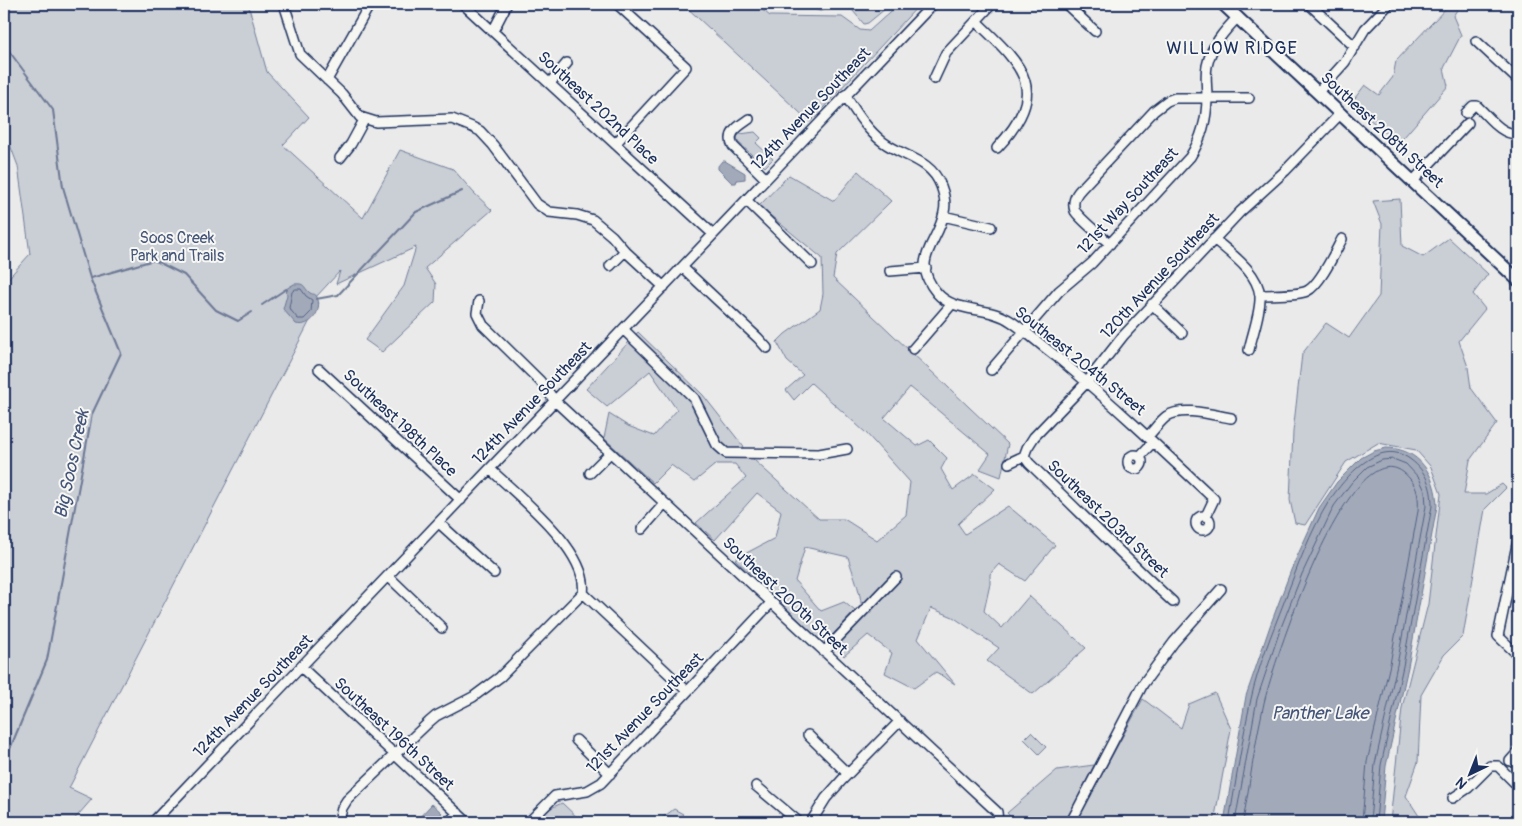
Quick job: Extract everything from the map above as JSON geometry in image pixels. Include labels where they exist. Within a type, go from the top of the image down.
[{"type":"main road","name":"Southeast 208th Street","points":[[1223,4],[1518,280]]},
{"type":"street","points":[[284,4],[300,54],[342,94],[364,120],[376,122],[452,119],[480,131],[536,204],[549,212],[577,214],[593,220],[664,287]]},
{"type":"street","points":[[327,80],[370,4]]},
{"type":"street","name":"Southeast 202nd Place","points":[[463,4],[713,234]]},
{"type":"street","points":[[492,31],[507,4]]},
{"type":"street","points":[[615,144],[686,67],[617,4]]},
{"type":"street","name":"124th Avenue Southeast","points":[[152,822],[933,4]]},
{"type":"street","points":[[934,79],[946,53],[992,4]]},
{"type":"street","points":[[1066,4],[1095,31]]},
{"type":"street","points":[[1309,4],[1355,47]]},
{"type":"street","points":[[1318,92],[1345,62],[1365,29],[1389,4]]},
{"type":"street","name":"121st Way Southeast","points":[[991,370],[1059,291],[1110,244],[1190,157],[1198,145],[1204,126],[1207,98],[1206,73],[1209,59],[1218,40],[1238,17]]},
{"type":"street","points":[[976,21],[1013,58],[1022,72],[1026,88],[1026,99],[1021,118],[1012,133],[998,148]]},
{"type":"street","points":[[1476,41],[1518,80]]},
{"type":"street","points":[[550,83],[568,63]]},
{"type":"street","points":[[845,95],[871,131],[882,141],[918,160],[932,171],[943,194],[943,216],[926,254],[926,268],[890,271]]},
{"type":"street","points":[[1110,244],[1075,211],[1074,199],[1078,192],[1154,112],[1170,99],[1249,98]]},
{"type":"street","points":[[1466,113],[1473,106],[1477,106],[1501,128],[1514,133]]},
{"type":"street","name":"120th Avenue Southeast","points":[[1024,456],[1034,437],[1087,382],[1122,336],[1250,202],[1284,171],[1341,113]]},
{"type":"street","points":[[749,119],[736,128],[730,141],[766,179]]},
{"type":"street","points":[[340,158],[364,120]]},
{"type":"street","points":[[1413,181],[1468,123]]},
{"type":"street","points":[[746,200],[812,264]]},
{"type":"street","points":[[943,216],[991,227]]},
{"type":"street","points":[[1214,239],[1248,271],[1260,295],[1249,350]]},
{"type":"street","points":[[1260,295],[1302,292],[1310,289],[1318,280],[1342,239]]},
{"type":"street","points":[[610,266],[625,251]]},
{"type":"street","points":[[682,267],[767,348]]},
{"type":"street","name":"Southeast 204th Street","points":[[926,268],[932,286],[941,297],[952,304],[993,313],[1006,318],[1087,382],[1214,499],[1206,516]]},
{"type":"street","name":"Southeast 200th Street","points":[[479,301],[477,313],[483,325],[540,381],[555,401],[997,812],[998,822]]},
{"type":"street","points":[[913,349],[952,304]]},
{"type":"street","points":[[1152,304],[1182,333]]},
{"type":"street","points":[[623,329],[694,398],[717,445],[726,453],[819,454],[848,449]]},
{"type":"street","name":"Southeast 198th Place","points":[[319,369],[461,500]]},
{"type":"street","points":[[1140,456],[1163,420],[1174,413],[1187,411],[1231,418]]},
{"type":"street","points":[[590,473],[610,453]]},
{"type":"street","points":[[1010,463],[1024,456]]},
{"type":"street","name":"Southeast 203rd Street","points":[[1024,456],[1129,562],[1173,602]]},
{"type":"street","points":[[339,822],[342,808],[348,800],[394,754],[436,716],[473,697],[500,677],[583,592],[584,586],[581,571],[568,547],[548,524],[490,469]]},
{"type":"street","points":[[642,529],[664,504]]},
{"type":"street","points":[[439,522],[494,573]]},
{"type":"street","points":[[1518,540],[1498,636],[1518,655]]},
{"type":"street","points":[[388,576],[442,628]]},
{"type":"street","points":[[824,652],[896,577]]},
{"type":"street","points":[[1071,822],[1143,684],[1174,642],[1221,589]]},
{"type":"street","points":[[583,592],[688,691]]},
{"type":"street","name":"121st Avenue Southeast","points":[[529,822],[555,796],[587,791],[602,783],[771,603]]},
{"type":"street","name":"Southeast 196th Street","points":[[301,667],[467,822]]},
{"type":"street","points":[[811,822],[826,798],[900,721]]},
{"type":"street","points":[[808,735],[848,774]]},
{"type":"street","points":[[576,740],[610,774]]},
{"type":"street","points":[[1510,761],[1518,752]]},
{"type":"street","points":[[1453,798],[1468,788],[1490,766],[1498,766],[1518,786]]},
{"type":"street","points":[[756,786],[800,822]]},
{"type":"street","points":[[449,822],[458,813]]},
{"type":"green space","name":"Soos Creek Park and Trails","points":[[4,4],[248,4],[267,72],[309,117],[283,145],[363,218],[400,150],[453,169],[492,210],[425,268],[436,284],[435,302],[382,352],[365,340],[404,286],[416,247],[336,284],[340,271],[315,298],[319,303],[69,788],[92,799],[72,822],[4,822],[4,283],[30,254],[18,166],[4,129]]},
{"type":"green space","points":[[683,4],[755,4],[770,16],[842,17],[860,30],[869,31],[899,4],[920,4],[810,122]]},
{"type":"green space","points":[[797,4],[847,4],[820,11]]},
{"type":"green space","points":[[847,4],[891,4],[868,23],[864,24]]},
{"type":"green space","points":[[1450,4],[1461,4],[1453,16],[1461,35],[1444,68],[1448,86],[1398,144],[1351,103],[1365,85],[1379,95],[1393,77],[1396,61]]},
{"type":"green space","points":[[755,132],[761,138],[756,143],[773,159],[765,167],[738,142],[737,137],[740,134]]},
{"type":"green space","points":[[858,171],[891,201],[837,254],[833,278],[1008,444],[1001,477],[980,469],[990,454],[910,387],[884,418],[917,446],[929,440],[947,458],[941,469],[953,490],[975,474],[995,489],[958,524],[965,534],[1008,506],[1055,545],[1025,581],[999,564],[990,574],[990,584],[984,611],[1002,628],[1029,596],[1086,648],[1033,694],[987,661],[999,648],[953,617],[931,608],[918,639],[955,684],[936,672],[914,688],[885,673],[892,653],[868,635],[844,656],[836,647],[857,624],[861,609],[859,591],[848,557],[805,547],[795,581],[821,611],[844,602],[855,611],[824,644],[735,559],[775,538],[781,511],[757,493],[715,540],[696,523],[746,478],[735,464],[716,464],[694,482],[671,465],[653,483],[604,438],[609,414],[628,426],[654,436],[677,410],[650,371],[607,407],[586,389],[638,332],[703,395],[754,460],[819,519],[844,519],[877,540],[906,515],[910,482],[866,433],[811,383],[794,400],[786,390],[803,375],[787,361],[777,342],[820,309],[823,294],[822,258],[759,206],[789,175],[834,201]]},
{"type":"green space","points":[[1400,199],[1402,246],[1423,257],[1449,238],[1488,274],[1473,294],[1485,309],[1459,341],[1468,367],[1471,388],[1497,423],[1470,460],[1464,494],[1486,494],[1502,484],[1506,488],[1485,509],[1463,636],[1444,655],[1421,695],[1418,762],[1406,796],[1423,822],[1390,822],[1402,708],[1428,604],[1441,494],[1431,467],[1416,450],[1378,443],[1346,462],[1305,525],[1295,523],[1290,500],[1293,432],[1302,354],[1326,323],[1349,338],[1379,296],[1382,224],[1373,201]]},
{"type":"green space","points":[[1215,693],[1231,729],[1214,822],[1076,822],[1143,699],[1181,728],[1189,704]]},
{"type":"green space","points":[[1031,732],[1046,747],[1039,754],[1024,739]]},
{"type":"green space","points":[[1094,765],[1066,822],[1016,822],[1007,813],[1057,770]]},
{"type":"green space","points":[[562,803],[582,822],[536,822],[551,808]]},
{"type":"green space","points":[[674,809],[683,814],[676,822],[657,822]]},
{"type":"water","points":[[722,161],[745,173],[745,179],[732,183],[718,169]]},
{"type":"water","points":[[294,284],[302,285],[317,297],[318,302],[317,312],[314,317],[311,321],[301,325],[296,324],[283,309],[287,295],[286,289]]},
{"type":"water","name":"Panther Lake","points":[[1386,448],[1398,449],[1408,453],[1424,465],[1433,484],[1437,506],[1408,667],[1386,766],[1381,822],[1224,822],[1246,696],[1291,570],[1319,508],[1337,482],[1361,458],[1374,451]]},
{"type":"water","points":[[432,804],[442,813],[432,822],[415,822]]},
{"type":"waterway","name":"Big Soos Creek","points":[[4,41],[6,47],[53,110],[63,187],[90,278],[121,353],[92,414],[47,660],[4,763]]},
{"type":"waterway","points":[[316,299],[338,295],[416,212],[462,191]]},
{"type":"waterway","points":[[91,278],[154,260],[184,275],[216,310],[238,321],[252,312]]},
{"type":"waterway","points":[[262,305],[287,290]]},
{"type":"district","name":"WILLOW RIDGE","points":[[1232,48]]}]
